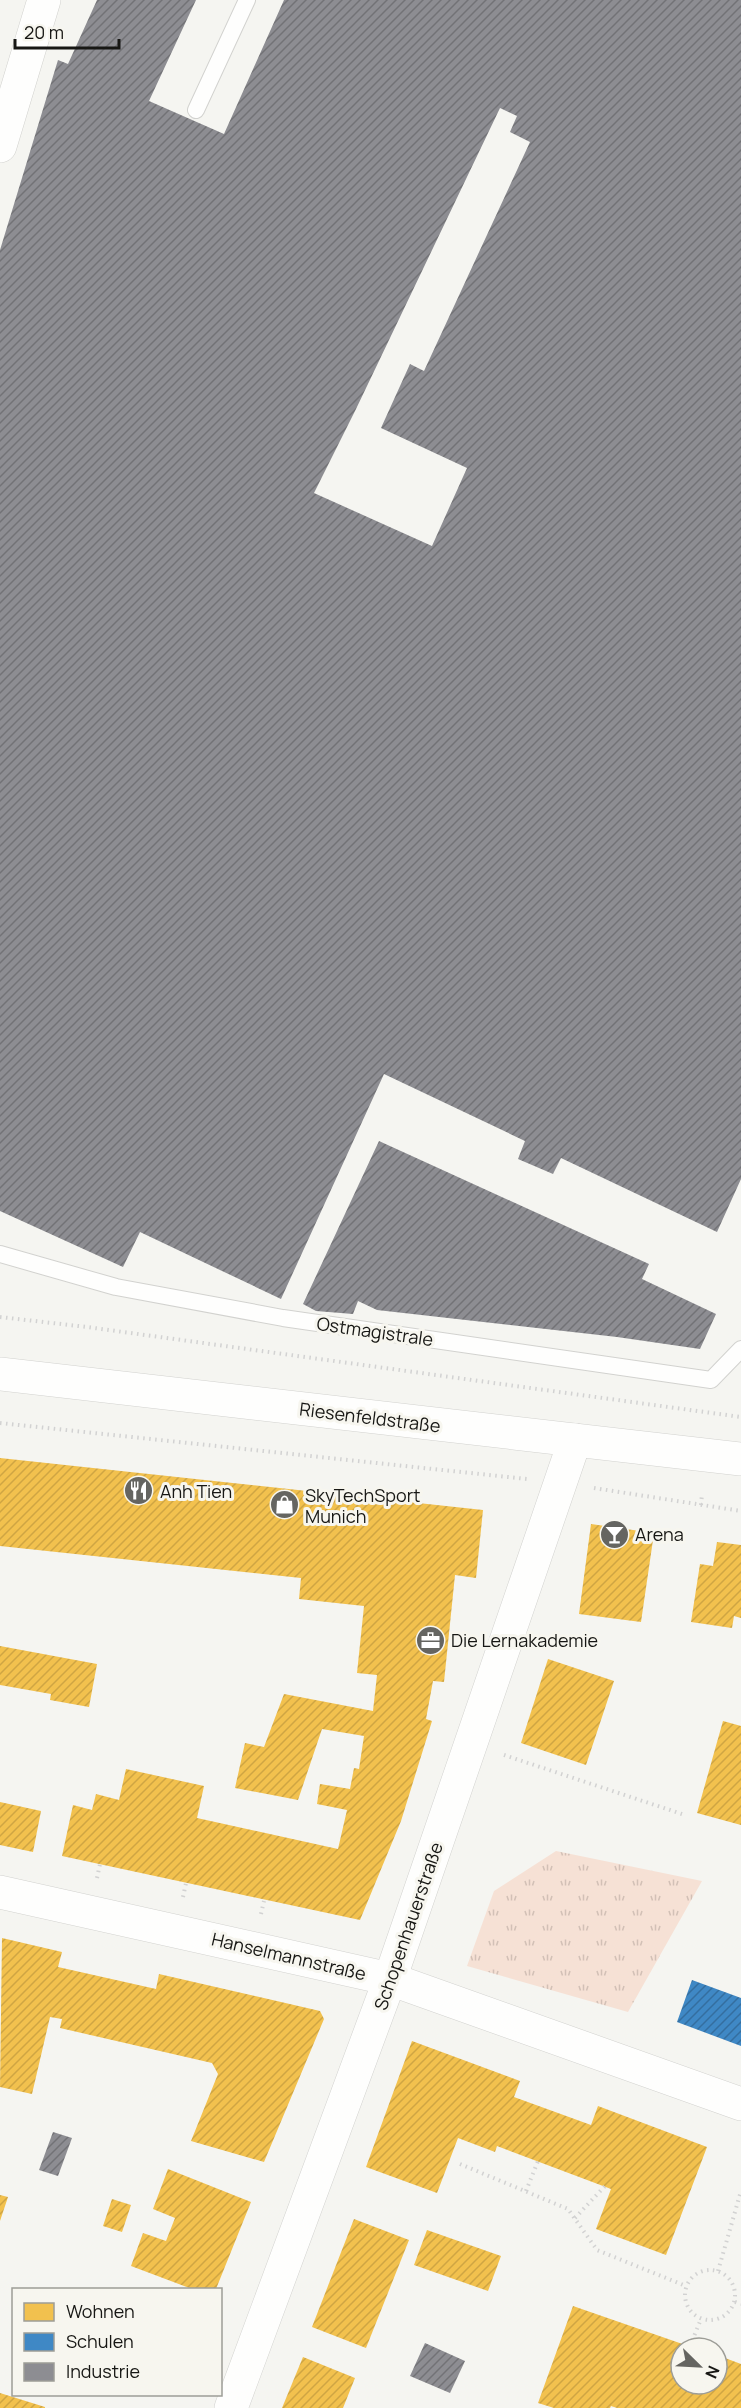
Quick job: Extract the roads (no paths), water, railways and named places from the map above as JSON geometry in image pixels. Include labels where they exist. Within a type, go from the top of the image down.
[{"type":"street","points":[[0,146],[44,0]]},
{"type":"street","name":"Riesenfeldstraße","points":[[0,1374],[741,1459]]},
{"type":"street","name":"Schopenhauerstraße","points":[[231,2408],[390,1979],[575,1440]]},
{"type":"street","name":"Hanselmannstraße","points":[[0,1892],[390,1979],[741,2104]]},
{"type":"lane","points":[[196,110],[247,0]]},
{"type":"lane","name":"Ostmagistrale","points":[[0,1254],[116,1287],[283,1318],[711,1380],[741,1349]]},
{"type":"place","name":"Anh Tien","points":[[139,1491]]},
{"type":"place","name":"SkyTechSport Munich","points":[[284,1505]]},
{"type":"place","name":"Arena","points":[[614,1534]]},
{"type":"place","name":"Die Lernakademie","points":[[430,1640]]}]
